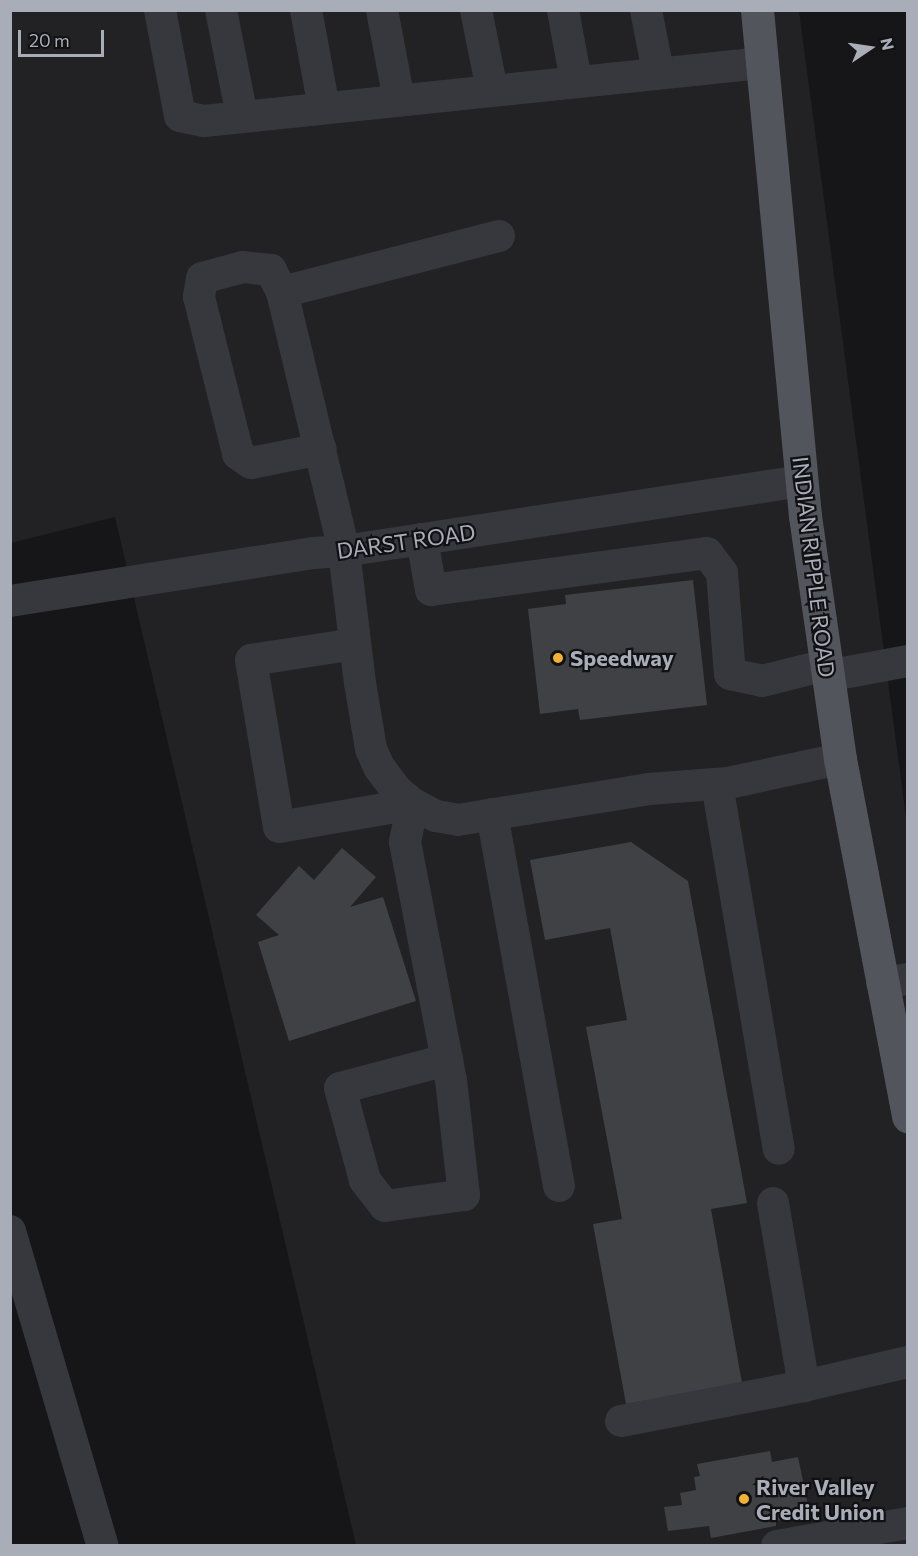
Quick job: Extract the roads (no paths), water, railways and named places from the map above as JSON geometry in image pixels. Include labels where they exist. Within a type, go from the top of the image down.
[{"type":"main road","name":"INDIAN RIPPLE ROAD","points":[[757,10],[802,481],[827,670],[840,759],[895,981],[908,1117]]},
{"type":"street","points":[[160,10],[180,116],[204,121],[761,63]]},
{"type":"street","points":[[221,10],[242,116]]},
{"type":"street","points":[[306,10],[324,108]]},
{"type":"street","points":[[382,10],[399,100]]},
{"type":"street","points":[[476,10],[492,90]]},
{"type":"street","points":[[563,10],[576,81]]},
{"type":"street","points":[[646,10],[658,72]]},
{"type":"street","points":[[282,292],[499,236]]},
{"type":"street","points":[[321,448],[251,464],[238,454],[199,297],[202,278],[243,267],[271,270],[282,292],[321,448],[344,551],[371,749],[379,767],[397,791],[413,804],[436,816],[458,820],[649,789],[717,784],[840,759]]},
{"type":"street","name":"DARST ROAD","points":[[10,601],[313,553],[344,551],[802,481]]},
{"type":"street","points":[[422,539],[431,590],[707,553],[722,573],[730,674],[762,681],[827,670],[908,662]]},
{"type":"street","points":[[355,644],[251,660],[279,827],[413,804]]},
{"type":"street","points":[[717,784],[779,1149]]},
{"type":"street","points":[[413,804],[405,842],[447,1060],[464,1195],[385,1206],[365,1180],[340,1088],[447,1060]]},
{"type":"street","points":[[492,814],[559,1186]]},
{"type":"street","points":[[773,1203],[804,1386]]},
{"type":"street","points":[[10,1231],[103,1545]]},
{"type":"street","points":[[621,1421],[804,1386],[908,1362]]},
{"type":"street","points":[[777,1545],[908,1522]]},
{"type":"place","name":"Speedway","points":[[558,658]]},
{"type":"place","name":"River Valley Credit Union","points":[[744,1499]]}]
